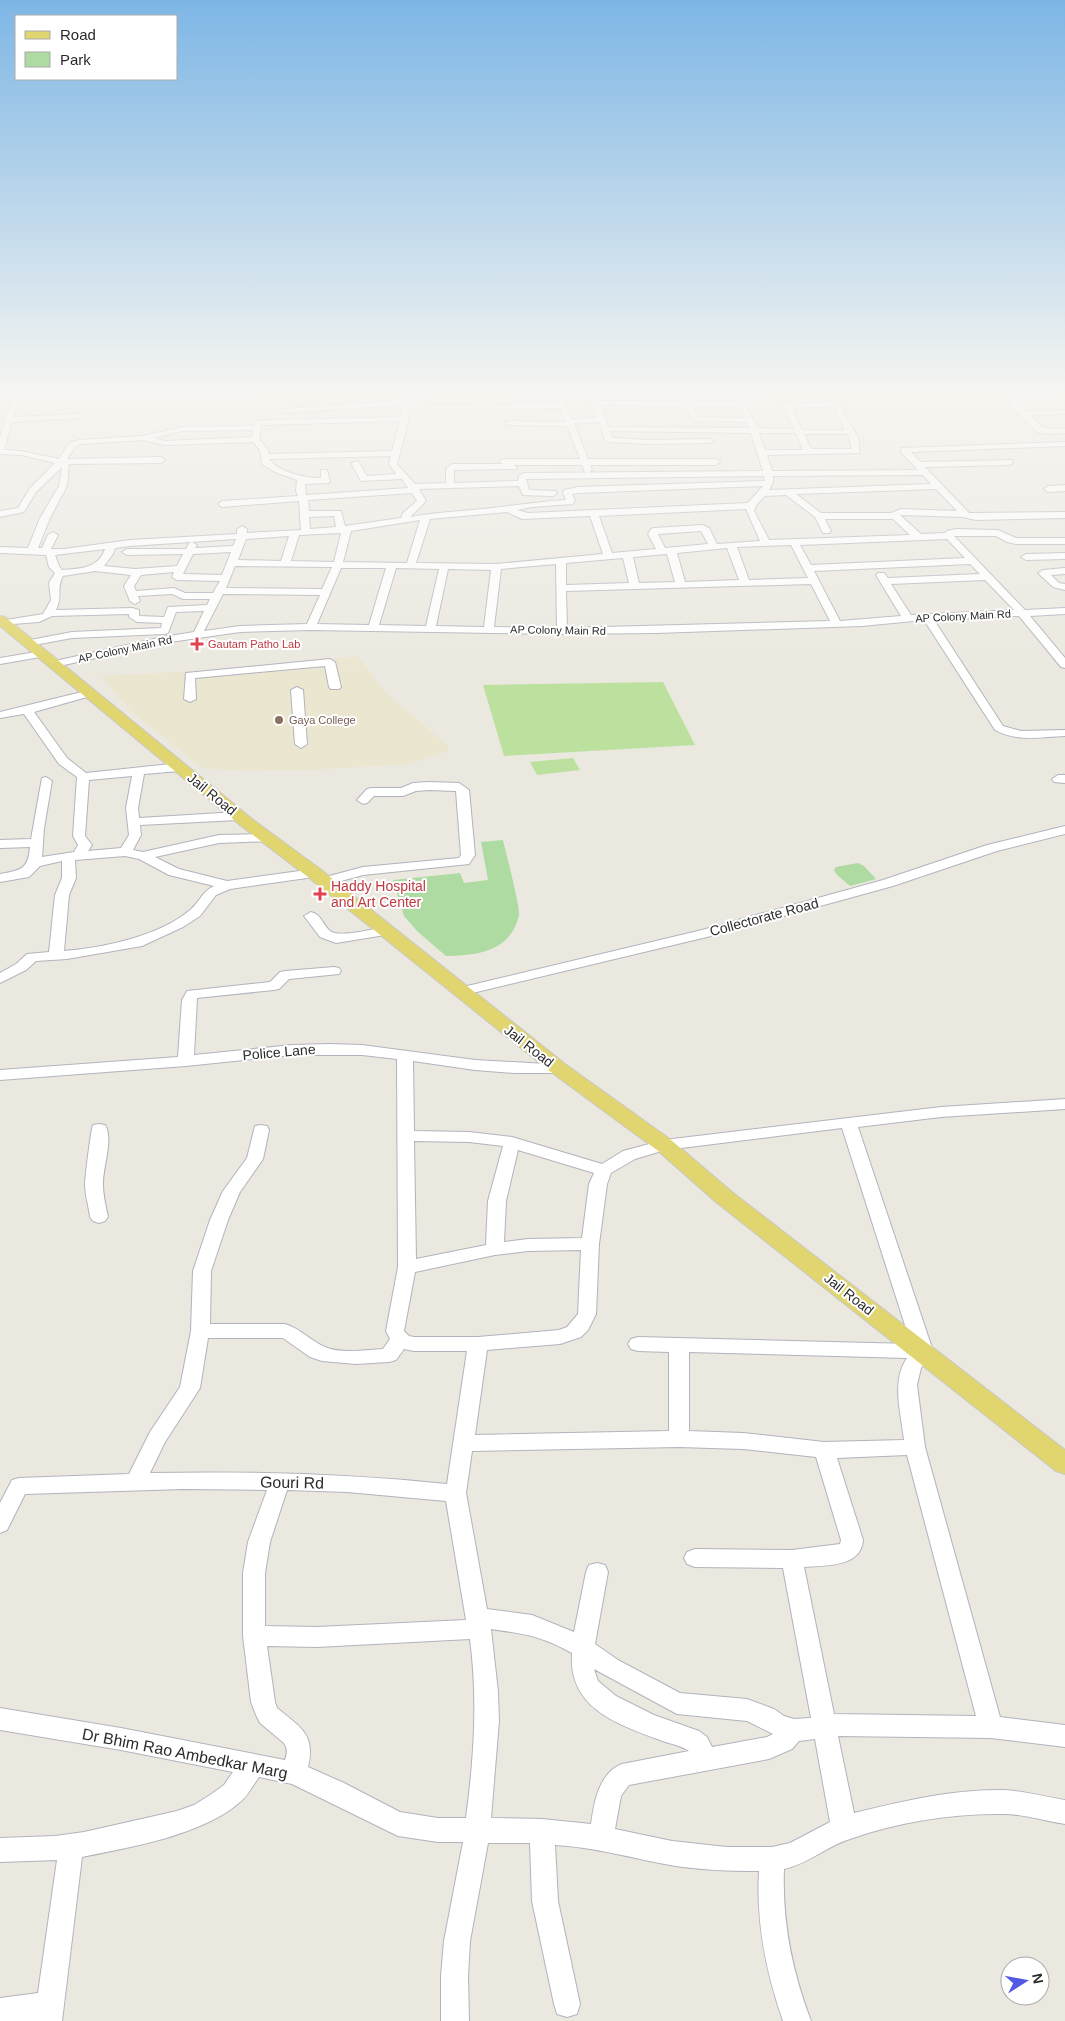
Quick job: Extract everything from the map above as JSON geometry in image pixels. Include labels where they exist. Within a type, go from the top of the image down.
[{"type":"main road","name":"Jail Road","points":[[2,622],[90,692],[238,816],[460,992],[558,1068],[664,1145],[724,1197],[1065,1464]]},
{"type":"street","points":[[32,551],[45,518],[40,500],[32,490],[37,486]]},
{"type":"street","points":[[0,514],[19,512],[62,486]]},
{"type":"street","points":[[301,486],[306,532]]},
{"type":"street","points":[[405,520],[406,515],[422,501],[412,486]]},
{"type":"street","points":[[222,504],[360,494],[365,502],[415,491],[448,486]]},
{"type":"street","points":[[453,486],[493,491],[510,486]]},
{"type":"street","points":[[523,486],[526,493],[694,486]]},
{"type":"street","points":[[766,486],[751,506],[750,511],[766,543]]},
{"type":"street","points":[[762,494],[932,486]]},
{"type":"street","points":[[940,486],[964,514]]},
{"type":"street","points":[[1048,489],[1065,488]]},
{"type":"street","points":[[493,491],[504,509],[522,516],[751,506]]},
{"type":"street","points":[[53,535],[48,552],[54,567],[60,573],[82,572],[92,568],[109,552],[130,543],[182,536],[194,539],[344,529],[524,505],[570,502],[567,492]]},
{"type":"street","points":[[788,492],[819,516],[826,531]]},
{"type":"street","points":[[304,514],[338,512],[344,529],[338,564],[311,627]]},
{"type":"street","points":[[895,516],[896,513],[901,512],[964,514],[976,517],[1065,515]]},
{"type":"street","points":[[594,514],[608,556]]},
{"type":"street","points":[[819,516],[895,516],[918,537]]},
{"type":"street","points":[[411,565],[426,517]]},
{"type":"street","points":[[182,536],[183,531],[188,529],[240,528],[244,531],[226,578],[199,630],[200,634]]},
{"type":"street","points":[[681,585],[666,551],[653,534],[654,531],[703,528],[706,530],[713,546]]},
{"type":"street","points":[[815,541],[815,533],[826,531],[909,529]]},
{"type":"street","points":[[232,563],[496,567],[713,546],[949,536],[952,532],[994,532],[1013,541],[1065,541]]},
{"type":"street","points":[[285,564],[295,533]]},
{"type":"street","points":[[949,536],[1022,613],[1065,665]]},
{"type":"street","points":[[178,572],[194,539]]},
{"type":"street","points":[[794,542],[836,623]]},
{"type":"street","points":[[731,545],[745,583]]},
{"type":"street","points":[[0,550],[189,552],[237,549]]},
{"type":"street","points":[[109,552],[150,561]]},
{"type":"street","points":[[627,554],[635,586]]},
{"type":"street","points":[[1026,557],[1065,556]]},
{"type":"street","points":[[561,560],[563,588],[562,631]]},
{"type":"street","points":[[807,568],[971,561]]},
{"type":"street","points":[[373,628],[392,565]]},
{"type":"street","points":[[875,566],[908,618]]},
{"type":"street","points":[[430,629],[444,567]]},
{"type":"street","points":[[489,629],[496,567]]},
{"type":"street","points":[[92,568],[134,575],[178,572],[226,578]]},
{"type":"street","points":[[1065,571],[1043,573],[1056,585],[1065,587]]},
{"type":"street","points":[[39,619],[50,613],[56,597],[54,583],[60,573]]},
{"type":"street","points":[[134,575],[129,586],[130,594],[135,601],[135,615]]},
{"type":"street","points":[[885,581],[986,577]]},
{"type":"street","points":[[563,588],[813,581]]},
{"type":"street","points":[[130,594],[169,590],[182,596],[218,593],[326,592]]},
{"type":"street","points":[[0,661],[42,654],[72,635],[164,636],[171,611],[175,608],[210,608]]},
{"type":"street","name":"AP Colony Main Rd","points":[[42,654],[164,636],[240,629],[311,627],[562,631],[836,623],[1065,611]]},
{"type":"street","points":[[50,613],[135,615],[169,620]]},
{"type":"street","points":[[2,622],[135,615]]},
{"type":"street","points":[[928,618],[999,728],[1014,734],[1065,733]]},
{"type":"street","points":[[190,699],[190,675],[320,662],[330,662],[335,687]]},
{"type":"street","points":[[297,690],[301,744]]},
{"type":"street","points":[[0,715],[27,710],[90,692]]},
{"type":"street","points":[[27,710],[63,761],[83,776],[80,836],[85,845],[74,856],[69,878],[62,895],[56,956]]},
{"type":"street","points":[[83,776],[180,767]]},
{"type":"street","points":[[125,852],[135,835],[132,808],[139,771]]},
{"type":"street","points":[[35,862],[36,843],[46,781]]},
{"type":"street","points":[[0,979],[21,967],[32,957],[56,956],[137,943],[178,924],[199,909],[211,892],[227,885],[318,878],[363,871],[460,862],[464,861],[468,855],[463,790],[459,787],[429,786],[413,787],[403,792],[371,792],[363,800]]},
{"type":"street","points":[[133,822],[238,816]]},
{"type":"street","name":"Collectorate Road","points":[[460,992],[706,933],[888,883],[992,848],[1065,830]]},
{"type":"street","points":[[143,856],[219,839],[267,838]]},
{"type":"street","points":[[0,844],[36,843]]},
{"type":"street","points":[[0,878],[24,874],[35,862],[74,856],[125,852],[143,856],[163,868],[227,885]]},
{"type":"street","points":[[311,916],[325,934],[336,939],[385,931]]},
{"type":"street","points":[[186,1061],[189,1000],[192,994],[274,986],[286,975],[334,971]]},
{"type":"street","name":"Police Lane","points":[[0,1075],[186,1061],[292,1050],[329,1049],[362,1050],[405,1057],[515,1068],[558,1068]]},
{"type":"street","points":[[405,1057],[407,1267],[395,1331],[399,1339],[404,1343],[414,1344],[478,1344],[560,1337],[578,1329],[587,1314],[590,1244],[598,1184],[604,1170],[629,1155],[664,1145],[848,1122],[941,1112],[1065,1104]]},
{"type":"street","points":[[848,1122],[923,1351]]},
{"type":"street","points":[[99,1129],[99,1148],[94,1185],[99,1217]]},
{"type":"street","points":[[136,1481],[156,1438],[190,1388],[200,1330],[202,1271],[219,1220],[232,1191],[255,1158],[261,1130]]},
{"type":"street","points":[[407,1136],[469,1137],[512,1142],[604,1170]]},
{"type":"street","points":[[495,1249],[498,1201],[512,1142]]},
{"type":"street","points":[[407,1267],[495,1249],[590,1244]]},
{"type":"street","points":[[200,1330],[285,1332],[296,1335],[318,1352],[332,1356],[390,1355],[399,1339]]},
{"type":"street","points":[[455,2021],[454,2000],[458,1932],[477,1830],[487,1720],[485,1665],[460,1528],[456,1493],[478,1344]]},
{"type":"street","points":[[638,1344],[923,1351]]},
{"type":"street","points":[[679,1345],[679,1439]]},
{"type":"street","points":[[923,1351],[912,1366],[907,1385],[915,1447],[991,1727]]},
{"type":"street","points":[[463,1443],[679,1439],[743,1441],[824,1450],[915,1447]]},
{"type":"street","points":[[695,1558],[792,1560],[841,1554],[852,1548],[852,1540],[824,1450]]},
{"type":"street","name":"Gouri Rd","points":[[0,1524],[19,1486],[136,1481],[280,1481],[362,1484],[456,1493]]},
{"type":"street","points":[[280,1481],[258,1542],[254,1573],[254,1636],[263,1702],[268,1715],[298,1742],[299,1754],[294,1773]]},
{"type":"street","points":[[792,1560],[844,1828]]},
{"type":"street","points":[[597,1572],[584,1648],[584,1674],[588,1689],[598,1697],[655,1728],[694,1741],[700,1747],[704,1760]]},
{"type":"street","points":[[254,1636],[335,1636],[479,1624],[532,1625],[558,1634],[584,1648],[610,1667],[677,1703],[747,1710],[766,1717],[777,1725],[794,1730],[807,1730],[825,1725],[991,1727],[1065,1736]]},
{"type":"street","name":"Dr Bhim Rao Ambedkar Marg","points":[[0,1719],[254,1764],[294,1773],[335,1791],[366,1809],[398,1824],[438,1830],[542,1831],[581,1834],[672,1853],[727,1859],[772,1859],[793,1855],[844,1828],[894,1815],[953,1804],[1006,1802],[1065,1812]]},
{"type":"street","points":[[601,1838],[610,1791],[614,1782],[622,1775],[769,1748],[784,1742],[794,1730]]},
{"type":"street","points":[[0,1850],[71,1846],[177,1823],[201,1815],[233,1793],[254,1764]]},
{"type":"street","points":[[542,1831],[545,1901],[567,2004]]},
{"type":"street","points":[[0,2012],[49,2012],[71,1846]]},
{"type":"street","points":[[772,1859],[771,1910],[777,1954],[786,1991],[797,2021]]},
{"type":"shaded area","name":"Gaya College","points":[[358,656],[386,693],[447,745],[449,751],[408,764],[309,770],[246,771],[202,768],[130,710],[101,676],[231,669]]},
{"type":"green space","points":[[663,682],[695,745],[504,756],[483,685]]},
{"type":"green space","points":[[573,758],[580,770],[537,775],[530,762]]},
{"type":"green space","points":[[503,840],[519,910],[515,927],[509,937],[491,949],[469,954],[446,956],[418,932],[404,916],[393,880],[460,873],[464,883],[488,880],[481,842]]},
{"type":"green space","points":[[858,863],[864,866],[876,879],[850,886],[834,870],[836,867]]},
{"type":"place","name":"Gautam Patho Lab","points":[[197,644]]},
{"type":"place","name":"Gaya College","points":[[279,720]]},
{"type":"place","name":"Haddy Hospital and Art Center","points":[[320,894]]}]
